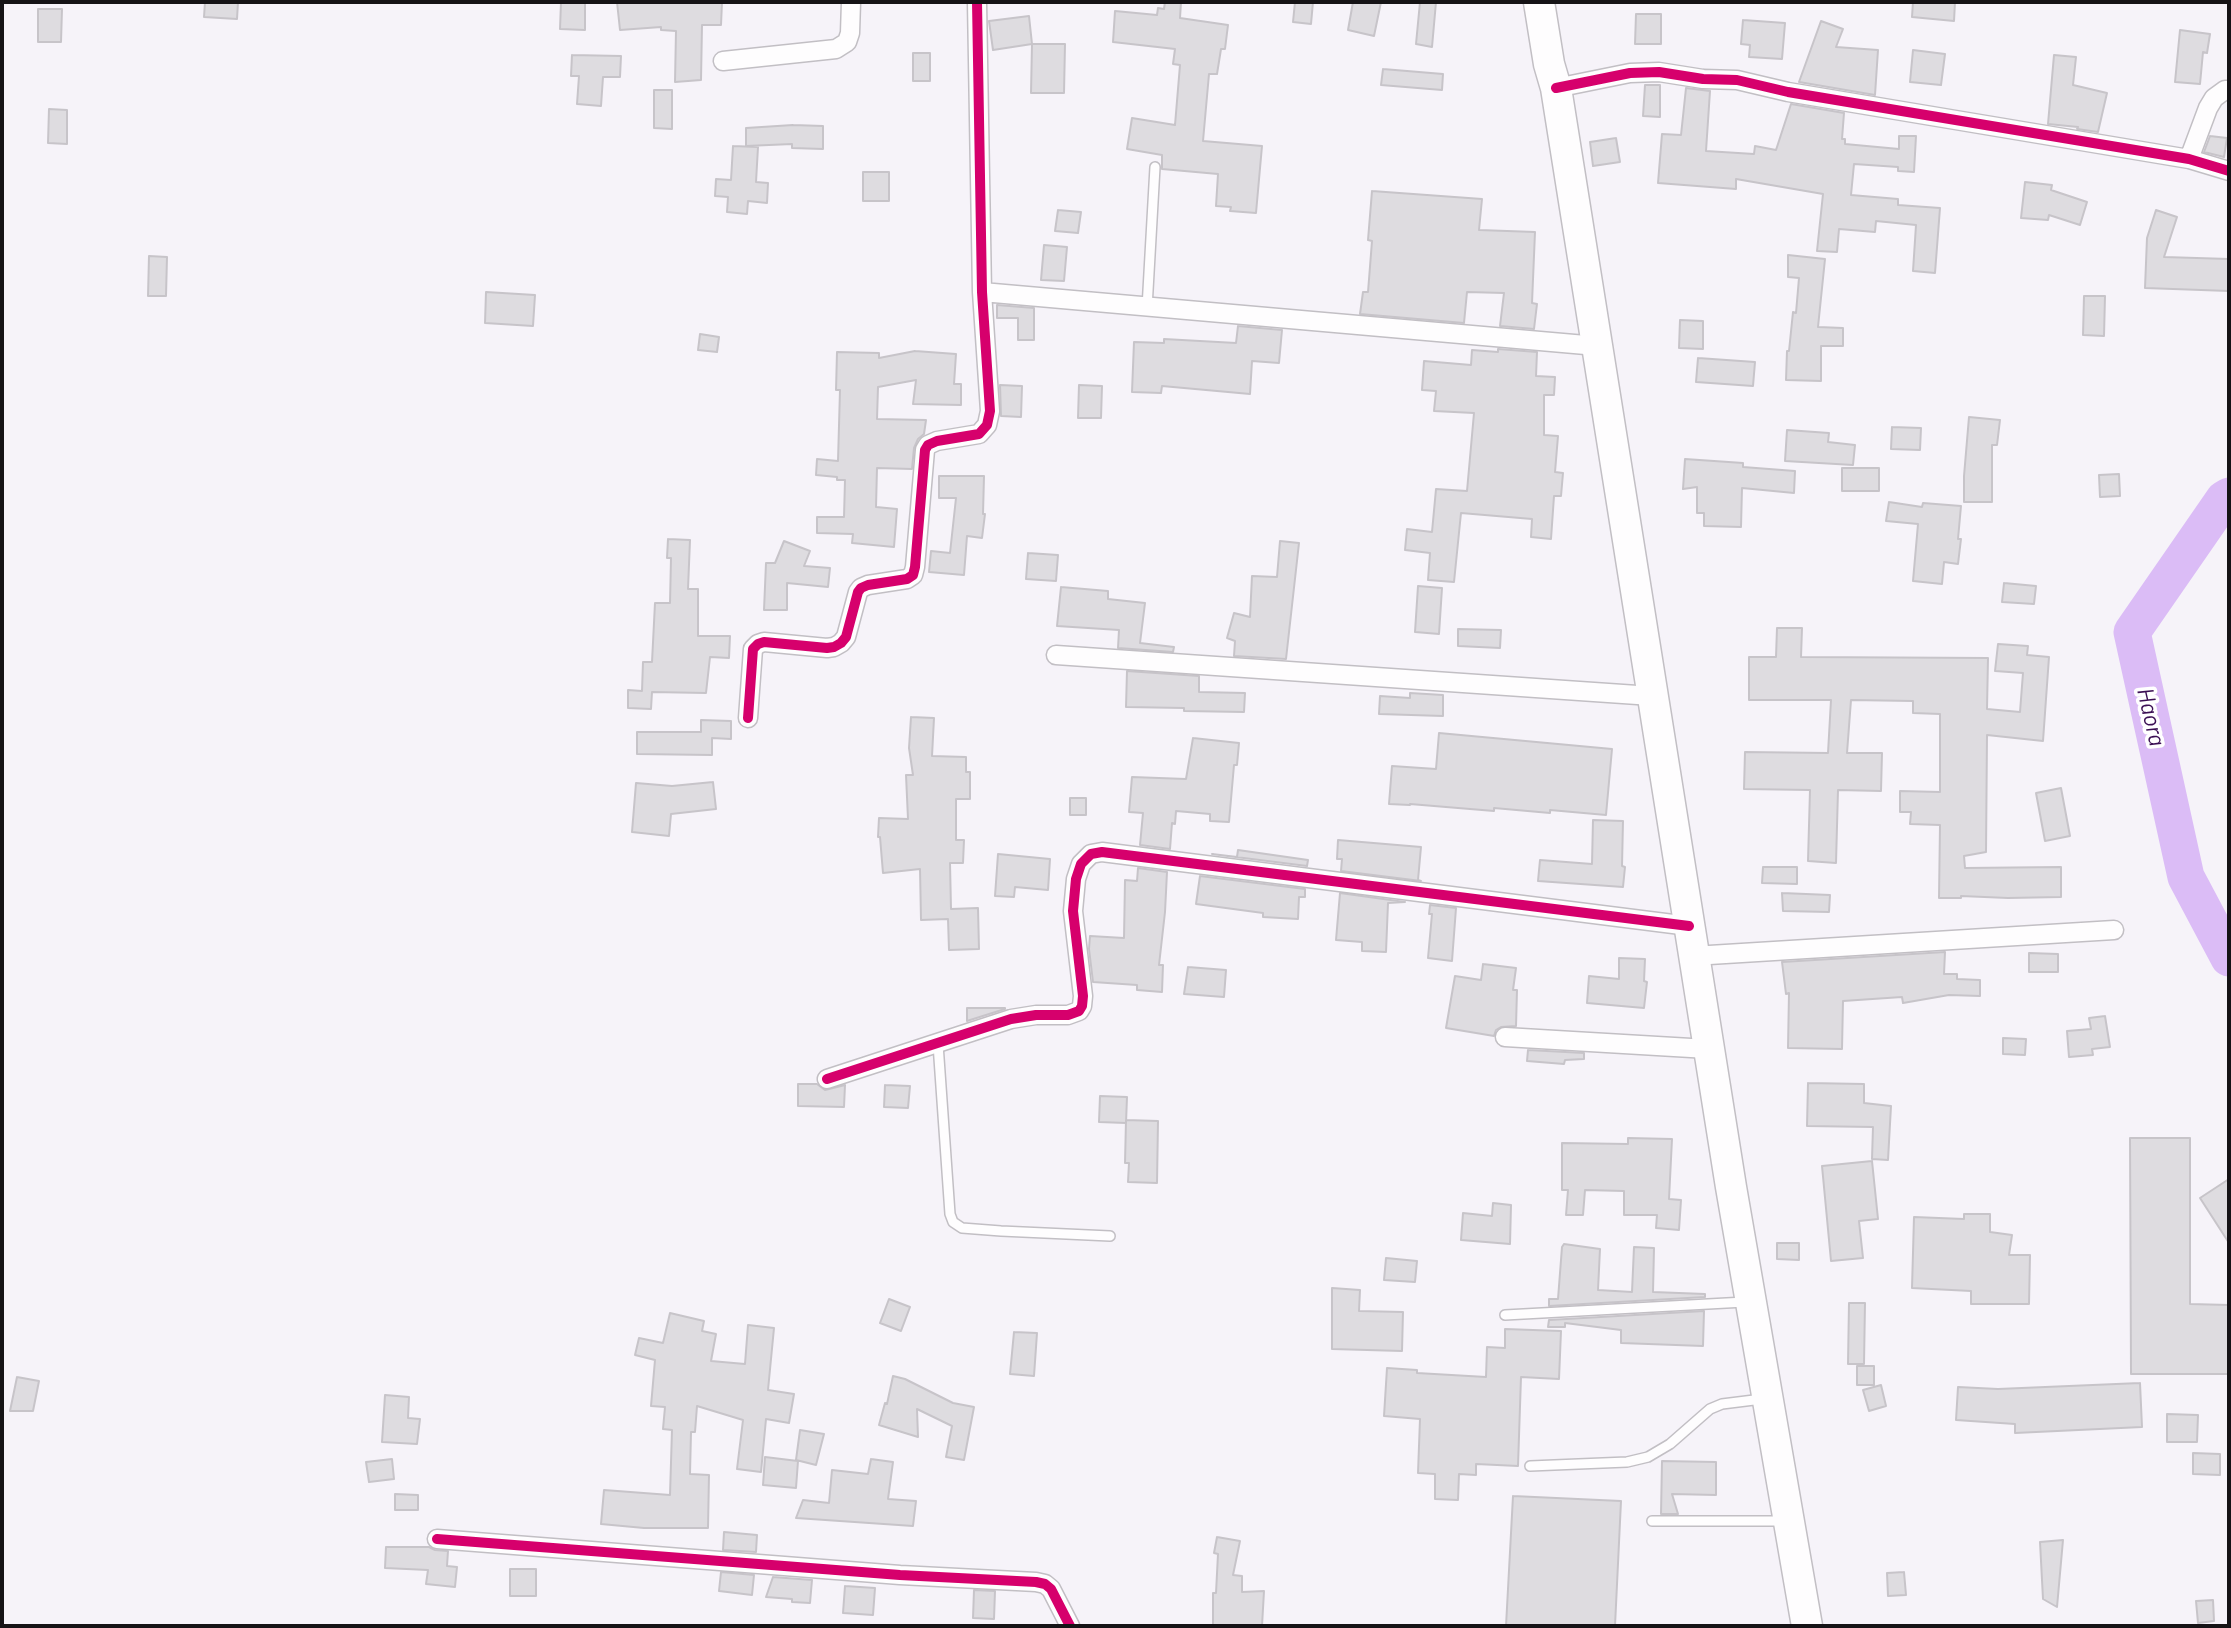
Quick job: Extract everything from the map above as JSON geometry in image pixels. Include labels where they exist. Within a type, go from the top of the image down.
[{"type":"main road","points":[[1539,2],[1549,64],[1556,88],[1693,956],[1807,1626]]},
{"type":"street","points":[[723,61],[842,46],[847,42],[850,33],[851,2]]},
{"type":"street","points":[[748,718],[753,649],[758,644],[834,647],[846,636],[861,588],[913,576],[925,450],[928,445],[937,441],[979,434],[987,425],[990,411],[982,292],[977,2]]},
{"type":"street","points":[[1556,88],[1630,72],[1659,72],[1703,79],[1737,80],[1788,92],[2189,159],[2229,170]]},
{"type":"street","points":[[2189,159],[2208,108],[2214,98],[2229,90]]},
{"type":"street","points":[[982,292],[1597,346]]},
{"type":"street","points":[[1056,654],[1651,696]]},
{"type":"street","points":[[827,1079],[1023,1016],[1068,1015],[1079,1011],[1083,1006],[1083,996],[1073,911],[1076,879],[1081,863],[1091,855],[1102,852],[1689,926]]},
{"type":"street","points":[[1693,956],[2114,930]]},
{"type":"street","points":[[1505,1037],[1709,1049]]},
{"type":"street","points":[[437,1539],[900,1575],[1036,1582],[1051,1589],[1070,1626]]},
{"type":"lane","points":[[1147,308],[1156,167]]},
{"type":"lane","points":[[938,1044],[950,1214],[953,1222],[962,1228],[1110,1236]]},
{"type":"lane","points":[[1505,1315],[1751,1302]]},
{"type":"lane","points":[[1530,1466],[1627,1462],[1648,1457],[1671,1444],[1710,1409],[1733,1402],[1768,1398]]},
{"type":"lane","points":[[1652,1521],[1789,1521]]},
{"type":"building","points":[[205,2],[238,2],[237,19],[204,17]]},
{"type":"building","points":[[561,2],[585,2],[585,30],[560,29]]},
{"type":"building","points":[[617,2],[722,2],[721,25],[702,25],[701,80],[675,82],[676,31],[661,30],[661,27],[620,30]]},
{"type":"building","points":[[1165,2],[1181,2],[1180,18],[1228,25],[1225,49],[1221,49],[1217,74],[1209,74],[1203,141],[1262,146],[1256,213],[1230,211],[1231,207],[1216,206],[1218,174],[1162,169],[1162,155],[1127,149],[1132,118],[1175,125],[1180,65],[1173,64],[1175,49],[1113,42],[1115,11],[1157,15],[1158,8],[1164,9]]},
{"type":"building","points":[[1295,2],[1313,2],[1311,24],[1293,22]]},
{"type":"building","points":[[1353,2],[1381,2],[1374,36],[1348,30]]},
{"type":"building","points":[[1420,2],[1436,2],[1432,47],[1416,44]]},
{"type":"building","points":[[1913,2],[1955,2],[1954,21],[1912,17]]},
{"type":"building","points":[[38,9],[62,9],[61,42],[38,42]]},
{"type":"building","points":[[1636,14],[1661,14],[1661,44],[1635,44]]},
{"type":"building","points":[[1029,16],[1032,44],[993,50],[989,21]]},
{"type":"building","points":[[1743,20],[1785,23],[1782,59],[1749,57],[1750,45],[1741,44]]},
{"type":"building","points":[[1821,21],[1843,29],[1836,47],[1878,50],[1875,95],[1799,82]]},
{"type":"building","points":[[2180,30],[2210,34],[2207,53],[2203,52],[2200,84],[2175,82]]},
{"type":"building","points":[[1032,44],[1065,44],[1064,93],[1031,93]]},
{"type":"building","points":[[1913,50],[1945,54],[1941,85],[1910,82]]},
{"type":"building","points":[[913,53],[930,53],[930,81],[913,81]]},
{"type":"building","points":[[572,55],[621,56],[620,77],[603,77],[601,106],[577,104],[579,76],[571,76]]},
{"type":"building","points":[[2054,55],[2076,57],[2073,85],[2107,93],[2098,132],[2048,124]]},
{"type":"building","points":[[1383,69],[1443,74],[1442,90],[1381,85]]},
{"type":"building","points":[[1645,85],[1660,85],[1660,117],[1643,116]]},
{"type":"building","points":[[1686,88],[1710,91],[1706,151],[1754,154],[1755,146],[1776,150],[1791,104],[1844,113],[1842,139],[1845,139],[1845,144],[1899,149],[1899,136],[1916,136],[1914,172],[1898,171],[1898,167],[1854,164],[1851,195],[1898,199],[1898,205],[1940,208],[1935,273],[1913,271],[1916,225],[1876,221],[1875,232],[1839,229],[1837,252],[1817,251],[1823,194],[1736,179],[1736,189],[1658,183],[1662,134],[1681,135]]},
{"type":"building","points":[[654,90],[672,90],[672,129],[654,128]]},
{"type":"building","points":[[49,109],[67,110],[67,144],[48,143]]},
{"type":"building","points":[[823,126],[823,149],[792,148],[792,144],[746,146],[746,128]]},
{"type":"building","points":[[2210,136],[2227,138],[2224,157],[2204,152]]},
{"type":"building","points":[[1616,138],[1620,162],[1593,166],[1590,142]]},
{"type":"building","points":[[733,146],[758,147],[756,182],[768,183],[767,203],[748,201],[747,214],[727,212],[728,197],[715,196],[716,179],[731,180]]},
{"type":"building","points":[[863,172],[889,172],[889,201],[863,201]]},
{"type":"building","points":[[2025,182],[2052,185],[2051,190],[2087,202],[2080,225],[2049,215],[2048,220],[2021,218]]},
{"type":"building","points":[[1372,191],[1482,199],[1479,230],[1535,232],[1532,303],[1537,304],[1534,329],[1500,326],[1504,293],[1467,292],[1464,323],[1360,314],[1363,292],[1368,292]]},
{"type":"building","points":[[1058,210],[1081,212],[1078,233],[1055,231]]},
{"type":"building","points":[[2156,210],[2177,217],[2164,257],[2229,259],[2229,291],[2145,288],[2147,238]]},
{"type":"building","points":[[1044,245],[1067,247],[1064,281],[1041,280]]},
{"type":"building","points":[[1788,255],[1825,259],[1818,327],[1843,328],[1843,346],[1821,346],[1821,381],[1786,380],[1787,351],[1793,312],[1796,313],[1799,278],[1788,277]]},
{"type":"building","points":[[149,256],[167,257],[166,296],[148,296]]},
{"type":"building","points":[[486,292],[535,295],[533,326],[485,323]]},
{"type":"building","points":[[2084,296],[2105,296],[2104,336],[2083,335]]},
{"type":"building","points":[[997,305],[1034,308],[1034,340],[1018,340],[1018,318],[997,318]]},
{"type":"building","points":[[1680,320],[1703,321],[1703,349],[1679,348]]},
{"type":"building","points":[[1238,326],[1282,330],[1279,363],[1252,361],[1250,394],[1162,386],[1161,393],[1132,392],[1134,342],[1164,343],[1164,339],[1236,343]]},
{"type":"building","points":[[700,334],[719,337],[717,352],[698,350]]},
{"type":"building","points":[[1498,349],[1537,352],[1536,376],[1555,377],[1554,395],[1544,395],[1544,435],[1558,436],[1555,472],[1563,473],[1561,496],[1554,496],[1551,539],[1531,537],[1532,519],[1461,513],[1454,582],[1428,580],[1430,553],[1405,550],[1407,529],[1432,532],[1436,489],[1467,491],[1474,413],[1434,411],[1436,391],[1422,390],[1424,361],[1471,365],[1472,350],[1498,352]]},
{"type":"building","points":[[915,351],[956,354],[954,384],[961,384],[961,405],[913,404],[916,380],[878,387],[877,419],[926,420],[924,434],[914,448],[912,469],[877,468],[876,507],[897,509],[894,547],[852,543],[853,534],[817,533],[817,517],[844,517],[845,480],[816,475],[817,459],[838,461],[840,390],[836,390],[837,352],[879,353],[879,358]]},
{"type":"building","points":[[1698,358],[1755,362],[1753,386],[1696,382]]},
{"type":"building","points":[[1000,385],[1022,386],[1021,417],[1001,416]]},
{"type":"building","points":[[1079,385],[1102,386],[1101,418],[1078,418]]},
{"type":"building","points":[[1969,417],[2000,420],[1997,445],[1992,445],[1992,502],[1964,502]]},
{"type":"building","points":[[1892,427],[1921,428],[1920,450],[1891,449]]},
{"type":"building","points":[[1787,430],[1829,433],[1828,442],[1855,445],[1853,465],[1785,461]]},
{"type":"building","points":[[1685,459],[1743,463],[1743,467],[1795,471],[1794,493],[1742,488],[1741,527],[1704,526],[1704,513],[1697,513],[1697,487],[1683,489]]},
{"type":"building","points":[[1842,468],[1879,468],[1879,491],[1842,491]]},
{"type":"building","points":[[2119,474],[2120,496],[2100,497],[2099,475]]},
{"type":"building","points":[[939,476],[984,476],[985,514],[982,538],[967,536],[964,575],[929,572],[931,551],[950,553],[956,498],[939,498]]},
{"type":"building","points":[[1889,502],[1922,507],[1923,503],[1961,506],[1958,564],[1944,562],[1942,584],[1913,581],[1918,524],[1886,521]]},
{"type":"building","points":[[668,539],[690,540],[688,589],[698,589],[698,636],[730,636],[729,658],[710,657],[706,693],[652,692],[651,709],[628,708],[628,690],[642,691],[643,662],[652,662],[655,603],[670,603],[671,558],[667,558]]},
{"type":"building","points":[[784,541],[810,551],[804,566],[830,568],[828,587],[787,583],[787,610],[764,610],[766,563],[775,563]]},
{"type":"building","points":[[1280,541],[1299,543],[1286,659],[1234,656],[1235,641],[1227,638],[1234,613],[1250,617],[1252,576],[1277,577]]},
{"type":"building","points":[[1028,553],[1058,555],[1056,581],[1026,579]]},
{"type":"building","points":[[2004,583],[2036,586],[2034,604],[2002,602]]},
{"type":"building","points":[[1418,586],[1442,588],[1439,634],[1415,632]]},
{"type":"building","points":[[1061,587],[1108,591],[1108,599],[1145,603],[1140,643],[1174,647],[1173,652],[1118,648],[1119,630],[1057,626]]},
{"type":"building","points":[[1777,628],[1802,628],[1801,657],[1988,658],[1987,709],[2020,712],[2023,673],[1995,671],[1998,644],[2028,646],[2027,655],[2049,657],[2043,741],[1987,735],[1986,852],[1964,856],[1965,868],[2061,867],[2061,897],[1939,898],[1940,825],[1910,824],[1911,812],[1900,812],[1900,791],[1940,792],[1940,714],[1913,713],[1913,701],[1851,700],[1847,753],[1882,753],[1881,791],[1838,790],[1836,863],[1808,861],[1810,790],[1744,789],[1745,752],[1828,753],[1831,700],[1749,700],[1749,657],[1776,657]]},
{"type":"building","points":[[1458,629],[1501,630],[1500,648],[1458,646]]},
{"type":"building","points":[[1127,671],[1199,676],[1199,692],[1245,693],[1244,712],[1126,707]]},
{"type":"building","points":[[1410,693],[1443,695],[1443,716],[1379,714],[1380,696],[1410,698]]},
{"type":"building","points":[[911,717],[934,718],[932,756],[966,757],[966,772],[970,772],[970,799],[956,799],[956,840],[964,840],[963,863],[950,863],[951,909],[978,908],[979,949],[949,950],[948,919],[921,920],[920,869],[883,873],[878,837],[879,818],[908,819],[906,775],[913,775],[909,748]]},
{"type":"building","points":[[701,720],[731,721],[731,739],[712,738],[712,755],[637,754],[637,732],[701,732]]},
{"type":"building","points":[[1439,733],[1612,749],[1606,815],[1550,810],[1550,813],[1494,808],[1494,811],[1389,804],[1392,766],[1436,769]]},
{"type":"building","points":[[1193,738],[1239,743],[1237,765],[1234,765],[1229,822],[1210,821],[1210,814],[1176,811],[1170,849],[1140,845],[1143,813],[1129,812],[1132,777],[1186,779]]},
{"type":"building","points":[[713,782],[716,809],[671,814],[669,836],[632,832],[636,783],[672,786]]},
{"type":"building","points":[[2061,788],[2070,836],[2045,841],[2036,793]]},
{"type":"building","points":[[1070,798],[1086,798],[1086,815],[1070,815]]},
{"type":"building","points":[[1593,820],[1623,821],[1623,887],[1538,881],[1540,860],[1592,864]]},
{"type":"building","points":[[1338,840],[1421,847],[1418,880],[1421,881],[1341,871],[1342,859],[1337,859]]},
{"type":"building","points":[[1238,850],[1308,860],[1307,866],[1212,854],[1237,857]]},
{"type":"building","points":[[998,854],[1050,859],[1048,890],[1015,887],[1014,897],[995,896]]},
{"type":"building","points":[[1763,867],[1797,867],[1797,884],[1762,883]]},
{"type":"building","points":[[1138,868],[1167,872],[1159,965],[1163,965],[1162,992],[1137,990],[1137,985],[1093,982],[1090,936],[1124,938],[1125,880],[1137,881]]},
{"type":"building","points":[[1200,876],[1305,889],[1305,897],[1299,897],[1298,919],[1263,917],[1263,913],[1196,904]]},
{"type":"building","points":[[1340,893],[1405,902],[1388,903],[1386,952],[1362,951],[1362,942],[1336,940]]},
{"type":"building","points":[[1782,893],[1830,895],[1829,912],[1783,911]]},
{"type":"building","points":[[1430,905],[1456,908],[1452,961],[1428,958],[1432,914],[1429,914]]},
{"type":"building","points":[[1945,952],[1944,974],[1957,974],[1957,979],[1980,980],[1980,996],[1949,995],[1903,1003],[1902,997],[1843,1001],[1842,1049],[1788,1048],[1789,993],[1786,994],[1782,962]]},
{"type":"building","points":[[2029,953],[2058,954],[2058,972],[2029,972]]},
{"type":"building","points":[[1619,958],[1645,959],[1644,981],[1647,982],[1644,1008],[1587,1003],[1589,976],[1619,979]]},
{"type":"building","points":[[1483,964],[1516,968],[1513,990],[1517,990],[1516,1026],[1501,1027],[1496,1030],[1494,1036],[1446,1028],[1455,976],[1481,980]]},
{"type":"building","points":[[1188,967],[1226,970],[1224,997],[1184,994]]},
{"type":"building","points":[[967,1008],[1005,1008],[1005,1009],[967,1021]]},
{"type":"building","points":[[2105,1016],[2110,1047],[2092,1049],[2093,1055],[2069,1057],[2067,1031],[2091,1029],[2089,1018]]},
{"type":"building","points":[[2003,1038],[2026,1039],[2025,1055],[2003,1054]]},
{"type":"building","points":[[1528,1050],[1584,1053],[1584,1059],[1565,1060],[1564,1064],[1527,1061]]},
{"type":"building","points":[[1808,1083],[1864,1084],[1864,1103],[1891,1106],[1888,1160],[1872,1159],[1873,1127],[1807,1126]]},
{"type":"building","points":[[798,1084],[817,1084],[825,1090],[845,1085],[844,1107],[798,1106]]},
{"type":"building","points":[[885,1085],[910,1086],[908,1108],[884,1107]]},
{"type":"building","points":[[1100,1096],[1127,1097],[1126,1123],[1099,1122]]},
{"type":"building","points":[[1126,1120],[1158,1121],[1157,1183],[1128,1182],[1129,1163],[1125,1163]]},
{"type":"building","points":[[1628,1138],[1672,1139],[1669,1199],[1681,1200],[1679,1230],[1656,1228],[1657,1215],[1624,1215],[1624,1191],[1585,1190],[1583,1215],[1566,1215],[1568,1190],[1562,1190],[1562,1143],[1628,1144]]},
{"type":"building","points":[[2130,1138],[2190,1138],[2190,1304],[2229,1305],[2229,1374],[2131,1374]]},
{"type":"building","points":[[1872,1161],[1878,1219],[1859,1221],[1863,1258],[1831,1261],[1822,1166]]},
{"type":"building","points":[[2229,1179],[2229,1243],[2200,1198]]},
{"type":"building","points":[[1493,1203],[1511,1205],[1510,1244],[1461,1240],[1463,1213],[1492,1216]]},
{"type":"building","points":[[1964,1214],[1990,1214],[1990,1232],[2012,1235],[2009,1255],[2030,1255],[2029,1304],[1971,1304],[1971,1291],[1912,1288],[1914,1217],[1964,1219]]},
{"type":"building","points":[[1777,1243],[1799,1243],[1799,1260],[1777,1259]]},
{"type":"building","points":[[1564,1244],[1600,1249],[1598,1290],[1632,1292],[1634,1247],[1654,1248],[1653,1292],[1705,1294],[1705,1297],[1549,1306],[1549,1299],[1558,1299]]},
{"type":"building","points":[[1386,1258],[1417,1261],[1415,1282],[1384,1280]]},
{"type":"building","points":[[1332,1288],[1360,1290],[1359,1311],[1403,1312],[1402,1351],[1332,1349]]},
{"type":"building","points":[[889,1299],[910,1307],[901,1331],[880,1323]]},
{"type":"building","points":[[1849,1303],[1865,1303],[1864,1364],[1848,1364]]},
{"type":"building","points":[[1704,1311],[1703,1346],[1621,1343],[1621,1330],[1565,1323],[1565,1327],[1548,1327],[1549,1320]]},
{"type":"building","points":[[670,1313],[704,1321],[702,1331],[716,1334],[711,1361],[745,1364],[748,1325],[774,1328],[768,1390],[794,1394],[789,1423],[766,1419],[761,1472],[737,1469],[743,1420],[697,1406],[695,1432],[691,1432],[690,1474],[709,1475],[708,1528],[644,1528],[601,1524],[604,1490],[670,1495],[672,1430],[663,1429],[665,1407],[651,1406],[655,1360],[635,1355],[639,1338],[663,1343]]},
{"type":"building","points":[[1505,1329],[1561,1331],[1559,1379],[1521,1377],[1518,1466],[1476,1464],[1476,1475],[1459,1474],[1458,1500],[1435,1499],[1435,1474],[1418,1473],[1420,1419],[1384,1416],[1387,1368],[1417,1370],[1417,1373],[1486,1377],[1487,1347],[1505,1348]]},
{"type":"building","points":[[1014,1332],[1037,1333],[1034,1376],[1010,1374]]},
{"type":"building","points":[[1857,1366],[1874,1366],[1874,1385],[1857,1385]]},
{"type":"building","points":[[893,1376],[905,1379],[953,1403],[974,1407],[964,1460],[946,1457],[952,1426],[917,1409],[918,1437],[879,1425]]},
{"type":"building","points":[[17,1377],[39,1381],[33,1411],[10,1411]]},
{"type":"building","points":[[2140,1383],[2142,1427],[2015,1433],[2015,1424],[1956,1420],[1958,1387],[1998,1389]]},
{"type":"building","points":[[1881,1385],[1886,1406],[1869,1411],[1863,1390]]},
{"type":"building","points":[[385,1395],[409,1397],[408,1418],[420,1419],[417,1444],[382,1442]]},
{"type":"building","points":[[2167,1414],[2198,1415],[2197,1442],[2167,1442]]},
{"type":"building","points":[[800,1430],[824,1434],[816,1465],[796,1460]]},
{"type":"building","points":[[2193,1453],[2220,1454],[2220,1475],[2193,1474]]},
{"type":"building","points":[[765,1457],[798,1461],[796,1488],[763,1485]]},
{"type":"building","points":[[392,1459],[394,1479],[369,1482],[366,1462]]},
{"type":"building","points":[[871,1459],[893,1462],[888,1499],[916,1501],[913,1526],[796,1518],[803,1500],[829,1503],[832,1470],[868,1474]]},
{"type":"building","points":[[1662,1461],[1716,1462],[1716,1495],[1672,1494],[1678,1514],[1661,1514]]},
{"type":"building","points":[[395,1494],[418,1495],[418,1510],[395,1510]]},
{"type":"building","points":[[1513,1496],[1621,1501],[1615,1626],[1506,1626]]},
{"type":"building","points":[[724,1532],[757,1535],[756,1552],[723,1550]]},
{"type":"building","points":[[1217,1537],[1240,1541],[1233,1575],[1242,1576],[1242,1592],[1264,1591],[1262,1626],[1213,1626],[1213,1593],[1216,1593],[1218,1554],[1214,1553]]},
{"type":"building","points":[[2063,1540],[2057,1607],[2043,1599],[2040,1542]]},
{"type":"building","points":[[386,1547],[429,1547],[448,1551],[447,1566],[457,1567],[455,1587],[426,1584],[428,1570],[385,1568]]},
{"type":"building","points":[[510,1569],[536,1569],[536,1596],[510,1596]]},
{"type":"building","points":[[721,1572],[754,1575],[752,1595],[719,1591]]},
{"type":"building","points":[[1904,1572],[1906,1595],[1888,1596],[1887,1573]]},
{"type":"building","points":[[773,1577],[812,1580],[810,1603],[766,1597]]},
{"type":"building","points":[[845,1586],[875,1588],[873,1615],[843,1613]]},
{"type":"building","points":[[974,1590],[995,1591],[994,1619],[973,1618]]},
{"type":"building","points":[[2213,1600],[2214,1621],[2198,1623],[2196,1601]]},
{"type":"waterway","name":"Haora","points":[[2229,496],[2224,499],[2132,632],[2186,877],[2229,958]]},
{"type":"cycle path","points":[[748,718],[753,649],[764,642],[834,647],[846,637],[861,588],[907,579],[913,575],[925,450],[928,445],[937,441],[979,434],[987,425],[990,411],[982,292],[977,2]]},
{"type":"cycle path","points":[[1556,88],[1630,73],[1659,72],[1703,79],[1737,80],[1788,92],[2189,159],[2229,171]]},
{"type":"cycle path","points":[[827,1079],[1011,1019],[1036,1015],[1068,1015],[1079,1011],[1083,996],[1073,911],[1076,879],[1081,864],[1091,854],[1102,852],[1689,926]]},
{"type":"cycle path","points":[[437,1539],[900,1575],[1036,1582],[1051,1589],[1070,1626]]}]
